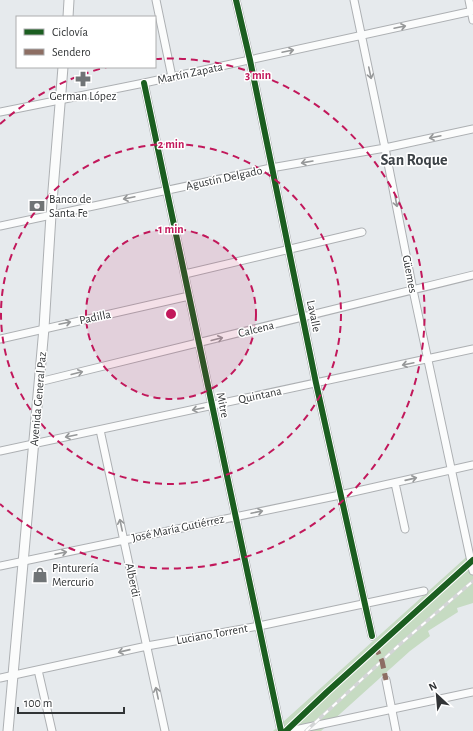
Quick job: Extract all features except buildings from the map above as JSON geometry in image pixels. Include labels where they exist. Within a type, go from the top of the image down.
[{"type":"main road","points":[[68,16],[69,0]]},
{"type":"main road","name":"Avenida General Paz","points":[[8,731],[44,328],[51,215],[63,68]]},
{"type":"street","points":[[156,0],[172,77]]},
{"type":"street","name":"Lavalle","points":[[236,0],[250,60],[316,384],[372,636]]},
{"type":"street","name":"Güemes","points":[[354,0],[413,290],[473,571]]},
{"type":"street","points":[[469,0],[473,20]]},
{"type":"street","name":"Martín Zapata","points":[[0,112],[144,83],[472,11]]},
{"type":"street","name":"Mitre","points":[[144,83],[281,731]]},
{"type":"street","name":"Agustín Delgado","points":[[0,226],[272,168],[385,148],[473,129]]},
{"type":"street","points":[[185,274],[362,232]]},
{"type":"street","name":"Calcena","points":[[39,382],[199,344],[473,275]]},
{"type":"street","name":"Padilla","points":[[0,338],[189,296]]},
{"type":"street","name":"Quintana","points":[[0,451],[428,360],[473,349]]},
{"type":"street","name":"Alberdi","points":[[100,430],[165,731]]},
{"type":"street","name":"José María Gutiérrez","points":[[0,566],[340,495],[473,465]]},
{"type":"street","points":[[395,483],[405,529]]},
{"type":"street","name":"Luciano Torrent","points":[[0,678],[147,646],[259,626],[424,591]]},
{"type":"street","points":[[38,670],[52,731]]},
{"type":"street","points":[[386,680],[396,731]]},
{"type":"street","points":[[290,731],[473,692]]},
{"type":"green space","points":[[473,551],[473,603],[457,608],[458,612],[428,631],[430,636],[410,651],[321,731],[273,731]]},
{"type":"railway","points":[[306,731],[398,646],[473,581]]},
{"type":"marked path","points":[[375,645],[382,661],[386,680]]},
{"type":"cycle path","points":[[236,0],[250,60],[316,383],[372,636]]},
{"type":"cycle path","points":[[144,83],[281,731]]},
{"type":"cycle path","points":[[286,731],[473,560]]},
{"type":"place","name":"German López","points":[[83,79]]},
{"type":"place","name":"Banco de Santa Fe","points":[[37,206]]},
{"type":"place","name":"Pinturería Mercurio","points":[[40,575]]},
{"type":"district","name":"San Roque","points":[[414,160]]}]
